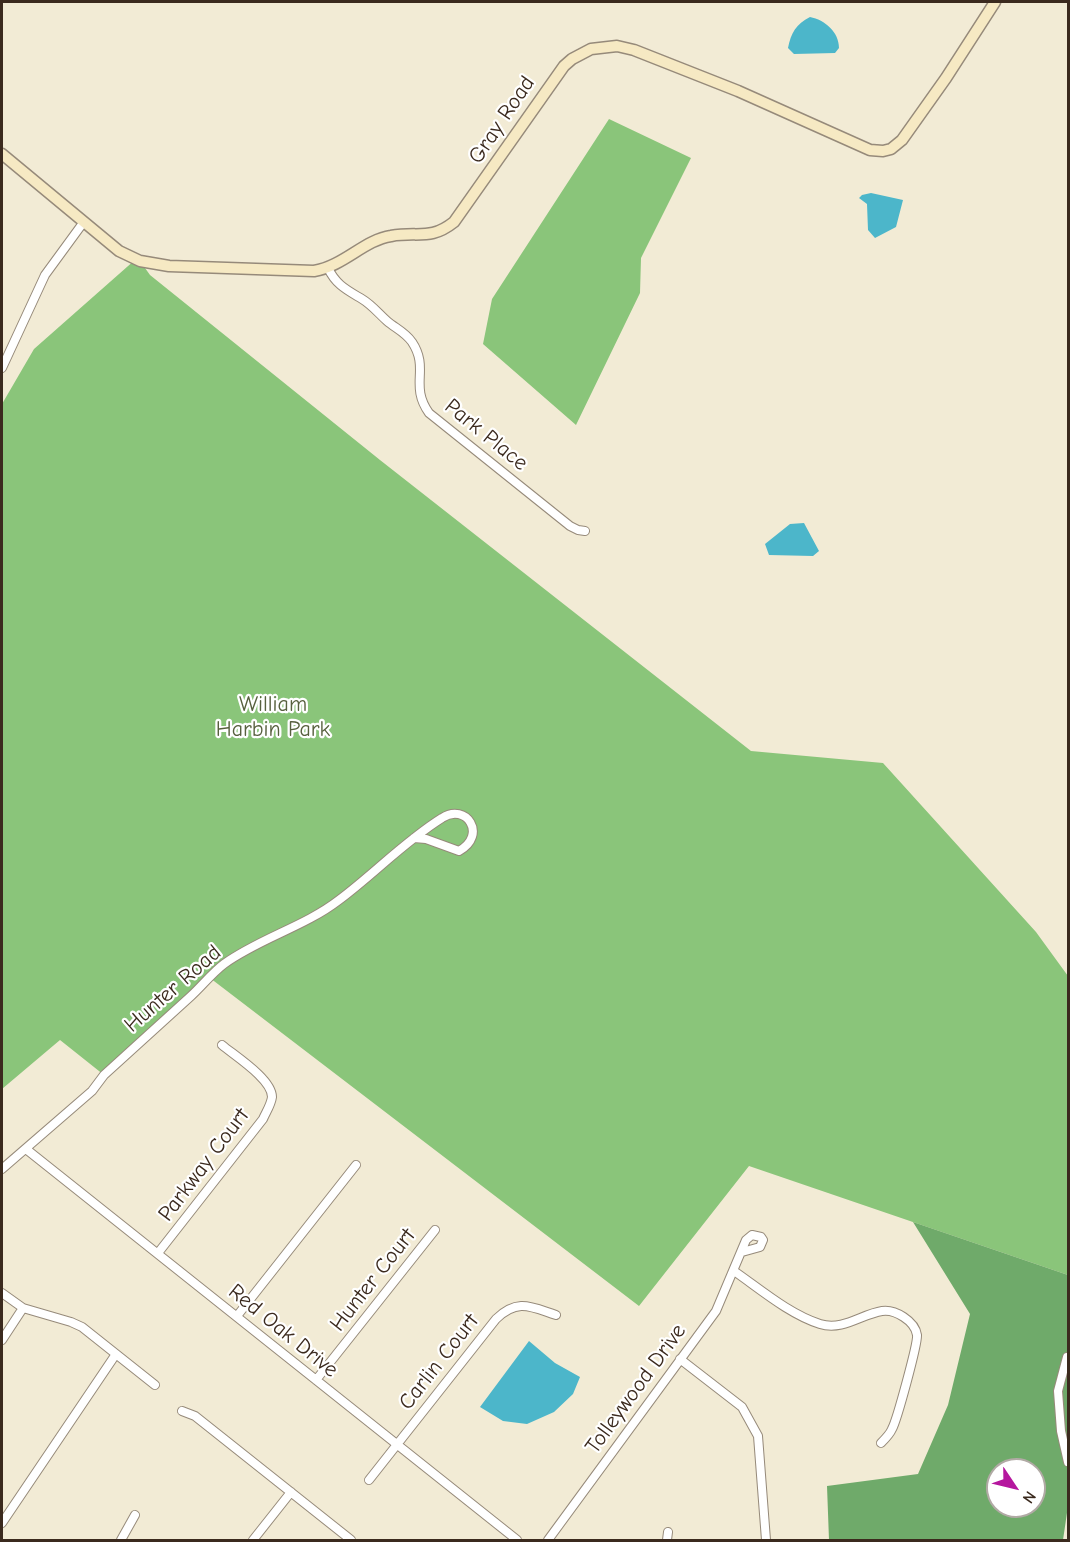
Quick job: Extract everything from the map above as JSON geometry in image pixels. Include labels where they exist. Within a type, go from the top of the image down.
[{"type":"street","name":"Gray Road","points":[[2,154],[119,251],[147,262],[169,266],[314,271],[328,268],[377,240],[391,236],[443,232],[454,222],[552,81],[572,59],[591,49],[617,46],[634,50],[738,91],[870,150],[883,151],[891,149],[902,140],[946,78],[995,2]]},
{"type":"street","points":[[2,368],[45,275],[83,223]]},
{"type":"street","name":"Park Place","points":[[328,268],[335,282],[373,307],[413,343],[419,354],[421,365],[418,386],[420,396],[429,413],[570,526],[585,531]]},
{"type":"street","name":"Hunter Road","points":[[2,1169],[92,1091],[104,1075],[223,965],[313,919],[414,838],[444,816],[454,813],[466,817],[474,832],[468,846],[459,851],[426,839],[414,838]]},
{"type":"street","name":"Parkway Court","points":[[158,1253],[263,1119],[270,1105],[272,1094],[268,1084],[222,1045]]},
{"type":"street","name":"Red Oak Drive","points":[[26,1149],[517,1540]]},
{"type":"street","points":[[237,1316],[356,1165]]},
{"type":"street","name":"Hunter Court","points":[[316,1380],[435,1230]]},
{"type":"street","name":"Tolleywood Drive","points":[[548,1540],[716,1311],[742,1252]]},
{"type":"street","points":[[734,1271],[802,1317],[822,1325],[840,1325],[883,1310],[901,1314],[912,1323],[917,1334],[914,1351],[893,1428],[881,1443]]},
{"type":"street","points":[[2,1293],[23,1308],[82,1327],[155,1385]]},
{"type":"street","name":"Carlin Court","points":[[369,1480],[496,1319],[507,1309],[528,1306],[556,1315]]},
{"type":"street","points":[[2,1340],[23,1308]]},
{"type":"street","points":[[2,1522],[116,1354]]},
{"type":"street","points":[[1066,1357],[1058,1390],[1061,1431],[1068,1462]]},
{"type":"street","points":[[680,1359],[742,1407],[751,1421],[758,1436],[766,1540]]},
{"type":"street","points":[[182,1411],[195,1416],[351,1540]]},
{"type":"street","points":[[253,1540],[291,1492]]},
{"type":"street","points":[[121,1540],[135,1515]]},
{"type":"green space","points":[[609,119],[691,158],[641,258],[640,293],[576,425],[483,344],[492,299]]},
{"type":"green space","name":"William Harbin Park","points":[[136,259],[150,275],[380,460],[751,751],[883,763],[1036,932],[1068,976],[1068,1275],[749,1166],[639,1306],[210,978],[104,1075],[60,1040],[2,1089],[2,404],[34,349]]},
{"type":"green space","points":[[913,1222],[1068,1275],[1068,1506],[1063,1540],[829,1540],[827,1486],[918,1474],[948,1405],[970,1314]]},
{"type":"water","points":[[810,17],[826,24],[834,32],[839,48],[835,53],[794,54],[788,48],[795,30]]},
{"type":"water","points":[[871,193],[903,200],[896,227],[875,238],[868,230],[867,204],[859,198]]},
{"type":"water","points":[[804,523],[819,551],[813,556],[769,555],[765,544],[790,524]]},
{"type":"water","points":[[529,1341],[555,1363],[580,1377],[573,1394],[554,1412],[527,1424],[503,1421],[480,1407]]}]
